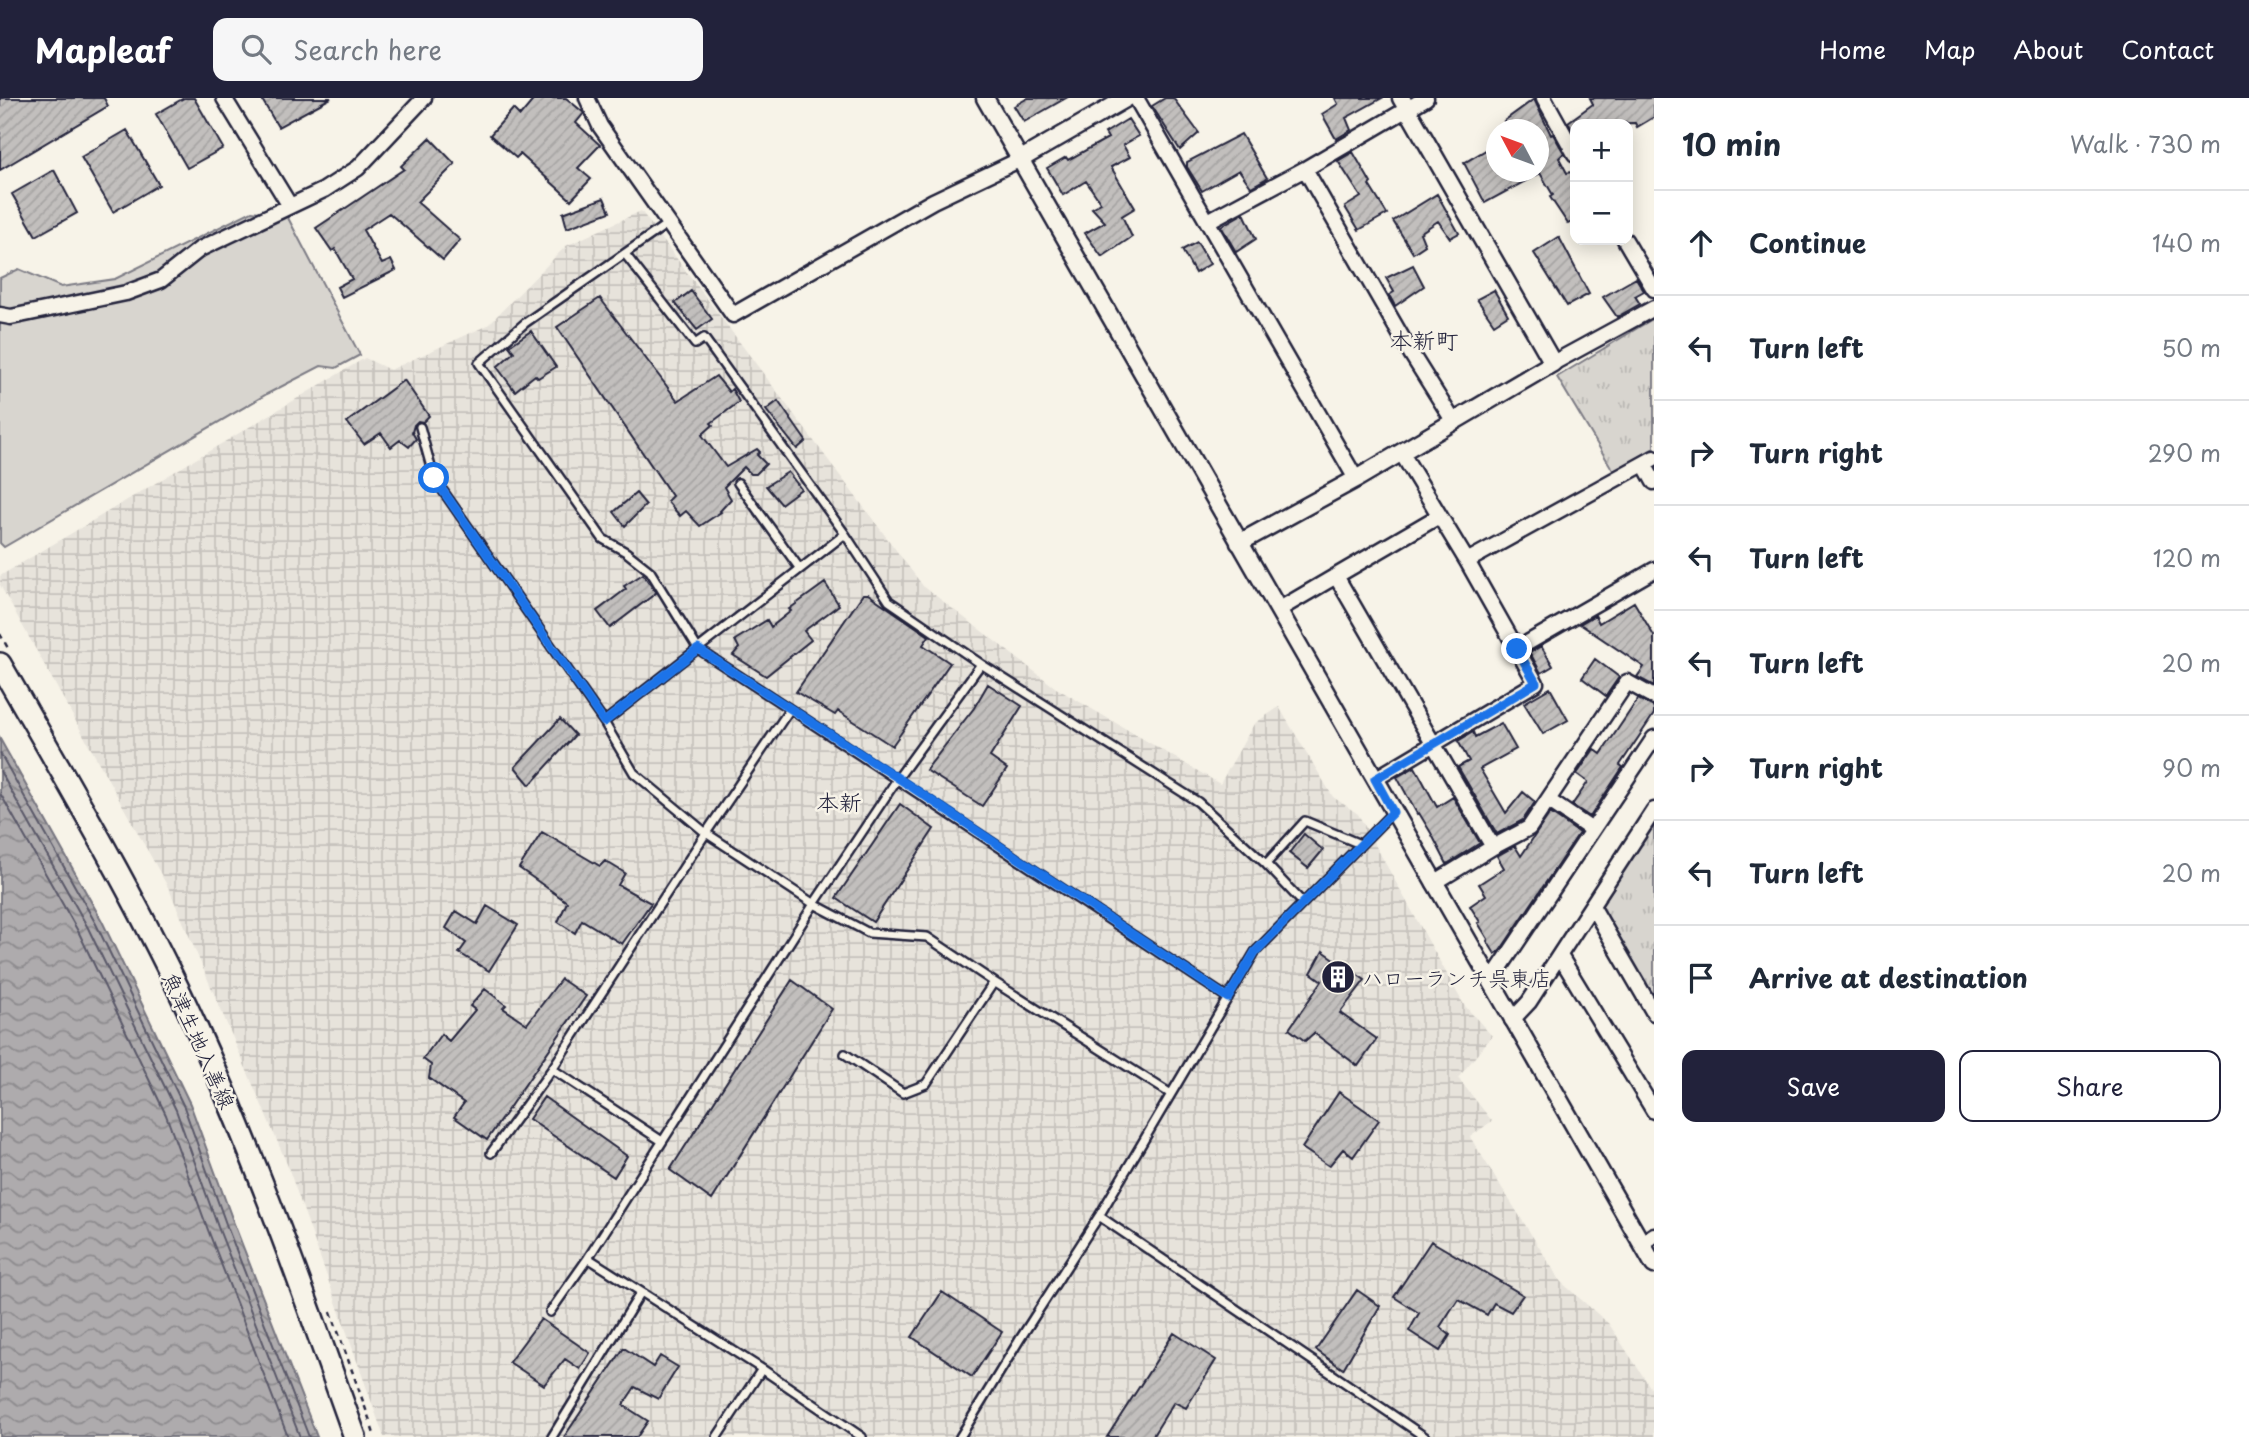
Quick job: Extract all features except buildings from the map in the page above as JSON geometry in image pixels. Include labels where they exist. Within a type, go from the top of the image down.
[{"type":"main road","name":"魚津生地入善線","points":[[0,664],[161,953],[197,1029],[250,1154],[355,1437]]},
{"type":"street","points":[[224,98],[290,206]]},
{"type":"street","points":[[0,315],[11,317],[126,293],[161,280],[200,249],[324,190],[358,168],[424,98]]},
{"type":"street","points":[[587,98],[600,125],[667,224],[733,314],[933,201],[1021,159],[1127,98]]},
{"type":"street","points":[[985,98],[1512,1020],[1648,1239],[1654,1265]]},
{"type":"street","points":[[1136,98],[1356,479]]},
{"type":"street","points":[[1208,221],[1305,169],[1404,104],[1426,98]]},
{"type":"street","points":[[1544,98],[1570,145]]},
{"type":"street","points":[[1404,104],[1553,363]]},
{"type":"street","points":[[1305,169],[1412,355],[1454,422]]},
{"type":"street","points":[[1628,245],[1654,289]]},
{"type":"street","points":[[1239,543],[1654,308]]},
{"type":"street","points":[[1375,779],[1536,683],[1401,452]]},
{"type":"street","points":[[1467,561],[1649,461],[1654,482]]},
{"type":"street","points":[[1278,610],[1439,516]]},
{"type":"street","points":[[1517,649],[1654,570]]},
{"type":"street","points":[[1336,576],[1493,847]]},
{"type":"street","points":[[1434,883],[1529,828],[1627,681],[1654,697]]},
{"type":"street","points":[[1491,981],[1654,738]]},
{"type":"street","points":[[1548,800],[1592,830]]},
{"type":"street","points":[[1512,1020],[1529,1002],[1654,810]]},
{"type":"street","points":[[1592,906],[1654,1013]]},
{"type":"street","points":[[1560,956],[1654,1111]]},
{"type":"lane","points":[[667,224],[525,323],[479,363],[603,539],[626,552],[650,571],[698,649],[898,778],[1228,998]]},
{"type":"lane","points":[[625,254],[695,344],[704,338],[890,601],[981,664],[1198,802],[1266,864],[1302,902]]},
{"type":"lane","points":[[420,427],[434,478],[604,722],[634,773],[706,833],[814,904],[869,933],[927,937],[1171,1094]]},
{"type":"lane","points":[[738,483],[800,569]]},
{"type":"lane","points":[[604,722],[845,534]]},
{"type":"lane","points":[[551,1312],[814,904],[898,778],[981,664]]},
{"type":"lane","points":[[491,1153],[552,1069],[790,709]]},
{"type":"lane","points":[[960,1437],[1099,1216],[1255,952],[1393,812]]},
{"type":"lane","points":[[1266,864],[1305,821],[1360,844]]},
{"type":"lane","points":[[845,1054],[903,1093],[926,1084],[994,982]]},
{"type":"lane","points":[[552,1069],[662,1142]]},
{"type":"lane","points":[[1099,1216],[1425,1437]]},
{"type":"lane","points":[[588,1258],[762,1369],[862,1437]]},
{"type":"lane","points":[[552,1437],[641,1292]]},
{"type":"lane","points":[[717,1437],[762,1369]]},
{"type":"shaded area","points":[[641,211],[923,586],[1056,688],[1220,784],[1254,724],[1279,707],[1333,797],[1358,814],[1464,1005],[1492,1036],[1458,1078],[1492,1121],[1470,1137],[1561,1282],[1609,1324],[1654,1393],[1654,1437],[384,1437],[287,1164],[169,889],[0,585],[0,576],[365,358],[390,370],[488,325],[566,246]]},
{"type":"green space","points":[[252,211],[287,216],[360,355],[336,368],[321,366],[267,394],[4,547],[0,543],[0,278],[19,269],[61,287],[115,279]]},
{"type":"green space","points":[[1654,318],[1654,448],[1614,472],[1557,377]]},
{"type":"green space","points":[[1654,825],[1654,996],[1598,909]]},
{"type":"water","points":[[0,739],[102,921],[190,1104],[317,1437],[0,1437]]},
{"type":"place","name":"ハローランチ呉東店","points":[[1338,977]]},
{"type":"district","name":"本新町","points":[[1424,339]]},
{"type":"district","name":"本新","points":[[839,801]]},
{"type":"route","points":[[434,478],[604,722],[698,649],[898,778],[1228,998],[1255,952],[1393,812],[1375,779],[1536,683],[1517,649]]}]
